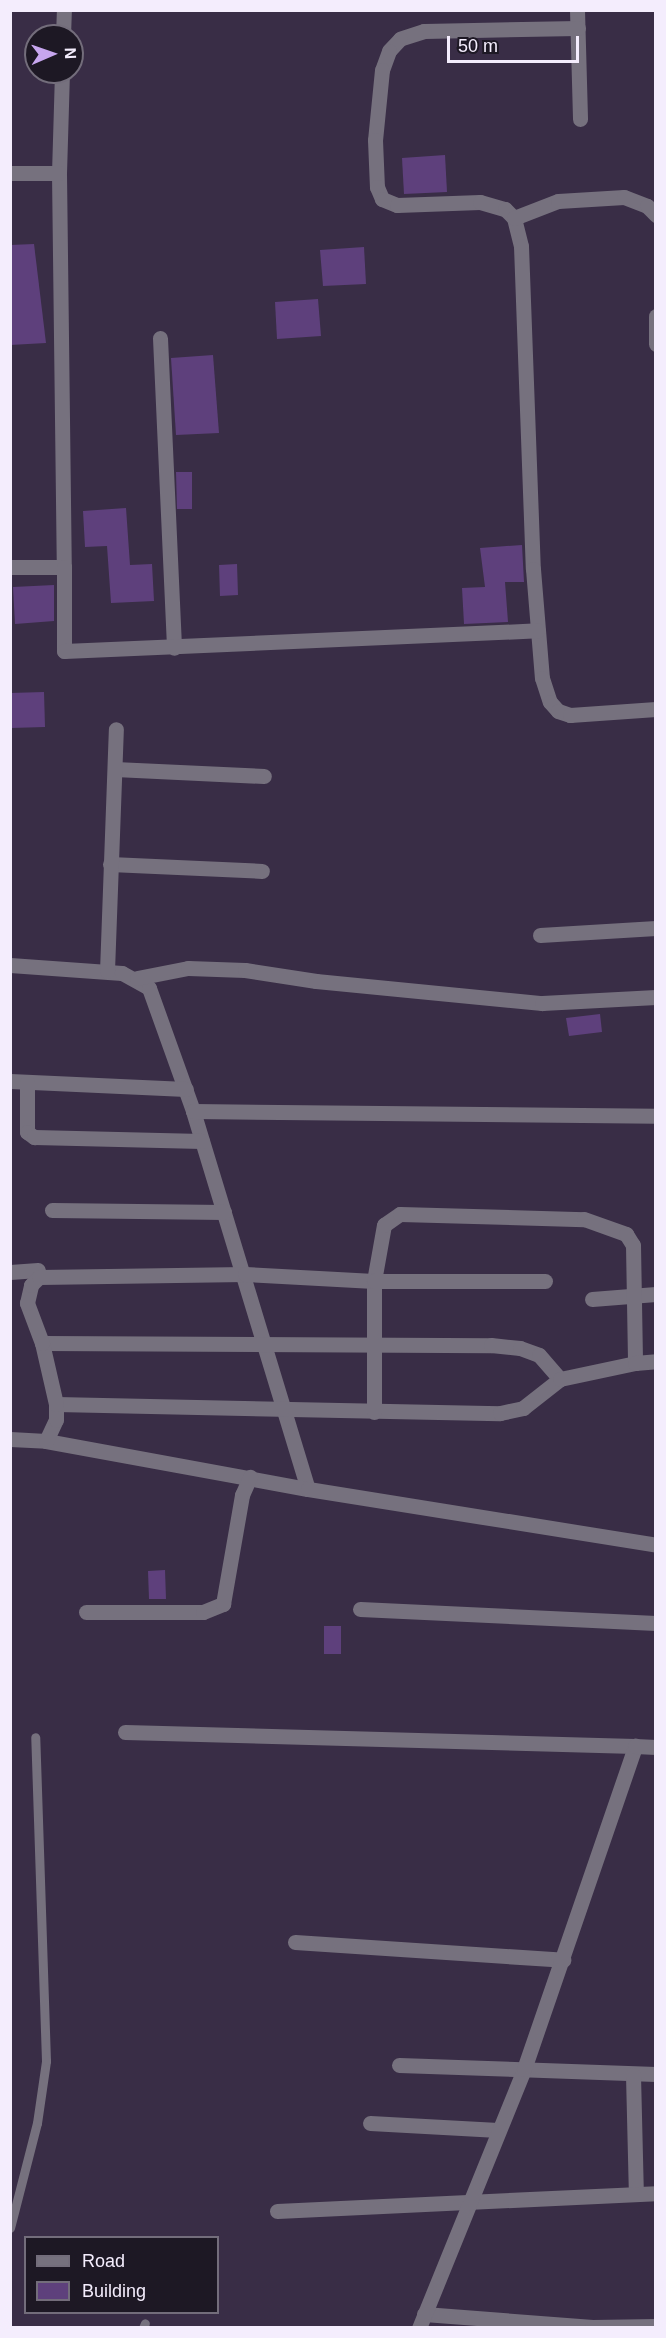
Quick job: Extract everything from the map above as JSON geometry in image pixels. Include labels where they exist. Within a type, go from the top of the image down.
[{"type":"street","points":[[577,10],[579,119]]},
{"type":"street","points":[[578,28],[412,33],[399,39],[389,51],[382,70],[375,140],[377,187],[382,199],[397,205],[493,203],[514,218],[521,246],[542,678],[549,702],[558,711],[570,715],[656,709]]},
{"type":"street","points":[[62,84],[59,173],[64,651],[174,648],[538,630]]},
{"type":"street","points":[[10,173],[59,173]]},
{"type":"street","points":[[514,218],[558,201],[624,197],[647,206],[656,215]]},
{"type":"street","points":[[656,316],[656,344]]},
{"type":"street","points":[[160,338],[174,648]]},
{"type":"street","points":[[10,567],[64,567]]},
{"type":"street","points":[[107,971],[116,729]]},
{"type":"street","points":[[115,769],[264,776]]},
{"type":"street","points":[[110,864],[262,871]]},
{"type":"street","points":[[540,935],[656,928]]},
{"type":"street","points":[[10,965],[107,971],[136,978],[149,988],[186,1089],[245,1274],[308,1489]]},
{"type":"street","points":[[136,978],[188,968],[245,969],[316,981],[542,1004],[656,997]]},
{"type":"street","points":[[10,1081],[186,1089]]},
{"type":"street","points":[[27,1082],[27,1132],[34,1137],[202,1141]]},
{"type":"street","points":[[193,1111],[656,1116]]},
{"type":"street","points":[[52,1210],[224,1212]]},
{"type":"street","points":[[374,1412],[374,1281],[380,1234],[393,1216],[410,1212],[584,1219],[626,1234],[633,1245],[635,1363]]},
{"type":"street","points":[[10,1272],[38,1270]]},
{"type":"street","points":[[46,1441],[56,1420],[56,1404],[42,1343],[27,1303],[31,1285],[39,1276],[245,1274],[374,1281],[544,1281]]},
{"type":"street","points":[[592,1299],[656,1294]]},
{"type":"street","points":[[42,1343],[375,1343],[520,1348],[539,1355],[560,1379]]},
{"type":"street","points":[[56,1404],[374,1412],[512,1412],[531,1402],[560,1379],[635,1363],[656,1361]]},
{"type":"street","points":[[10,1439],[46,1441],[308,1489],[656,1545]]},
{"type":"street","points":[[86,1612],[203,1612],[223,1604],[242,1495],[250,1477]]},
{"type":"street","points":[[360,1610],[656,1623]]},
{"type":"street","points":[[125,1732],[656,1747]]},
{"type":"street","points":[[635,1746],[524,2069],[467,2201],[422,2321],[592,2327],[656,2326]]},
{"type":"street","points":[[295,1942],[563,1960]]},
{"type":"street","points":[[399,2065],[633,2075],[656,2074]]},
{"type":"street","points":[[633,2075],[636,2194]]},
{"type":"street","points":[[369,2123],[498,2130]]},
{"type":"street","points":[[277,2211],[656,2193]]},
{"type":"lane","points":[[10,2228],[37,2123],[46,2061],[35,1737]]},
{"type":"building","points":[[445,155],[447,192],[404,194],[402,158]]},
{"type":"building","points":[[34,244],[46,343],[10,345],[10,245]]},
{"type":"building","points":[[364,247],[366,284],[323,286],[320,250]]},
{"type":"building","points":[[318,299],[321,336],[277,339],[275,302]]},
{"type":"building","points":[[213,355],[219,433],[176,435],[171,358]]},
{"type":"building","points":[[176,472],[192,472],[192,509],[177,509]]},
{"type":"building","points":[[126,508],[130,565],[152,564],[154,601],[111,603],[107,546],[85,547],[83,511]]},
{"type":"building","points":[[522,545],[524,582],[505,582],[508,622],[464,624],[462,588],[485,587],[480,548]]},
{"type":"building","points":[[237,564],[238,595],[220,596],[219,565]]},
{"type":"building","points":[[54,585],[54,621],[15,624],[13,587]]},
{"type":"building","points":[[44,692],[45,727],[11,728],[10,693]]},
{"type":"building","points":[[600,1014],[602,1032],[569,1036],[566,1018]]},
{"type":"building","points":[[165,1570],[166,1599],[149,1599],[148,1571]]},
{"type":"building","points":[[324,1626],[341,1626],[341,1654],[324,1654]]}]
